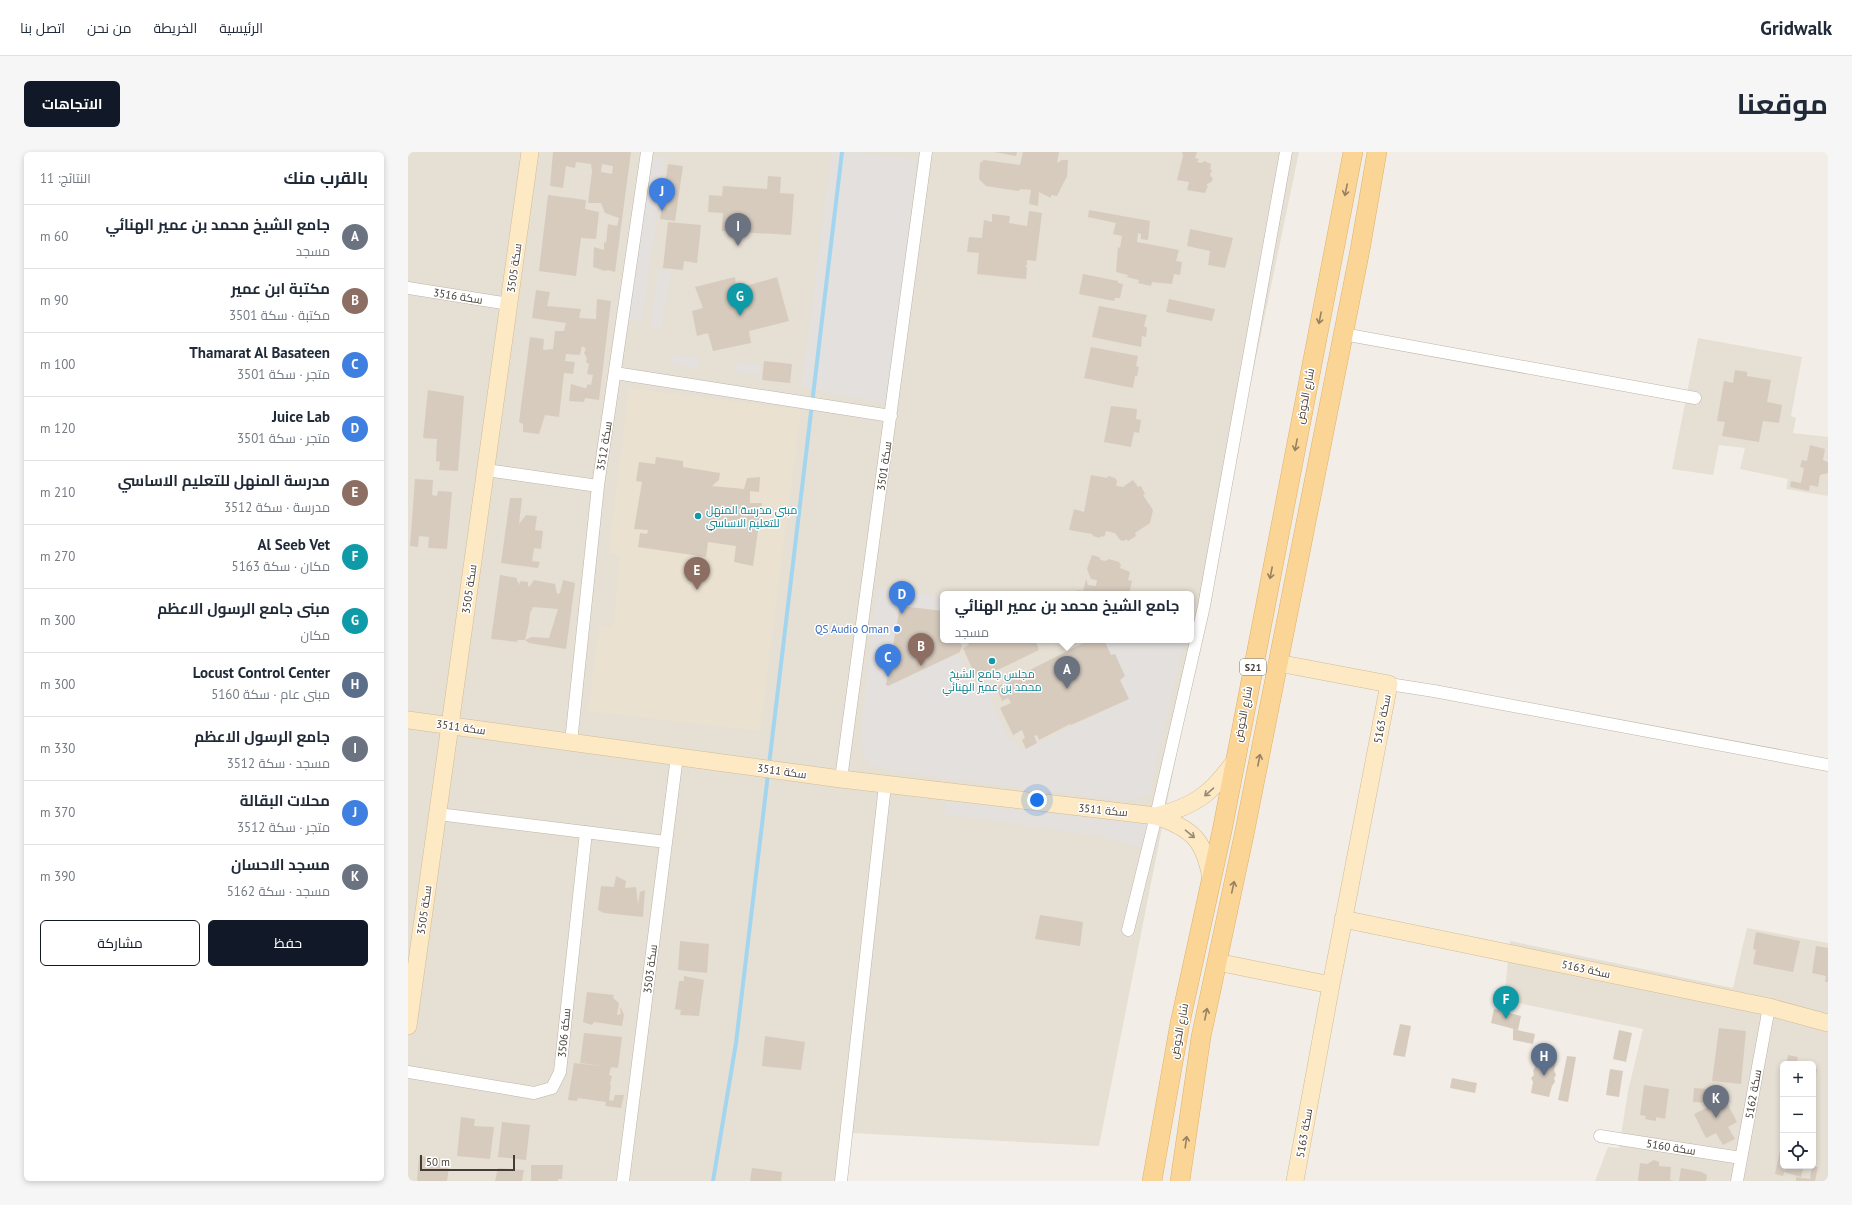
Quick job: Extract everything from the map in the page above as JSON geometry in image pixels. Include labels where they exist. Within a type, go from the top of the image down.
[{"type":"main road","name":"شارع الخوض","points":[[1152,1181],[1180,1023],[1212,879],[1353,152]]},
{"type":"main road","name":"شارع الخوض","points":[[1180,1181],[1201,1037],[1278,663],[1343,334],[1377,152]]},
{"type":"street","name":"سكة 3505","points":[[408,1026],[412,964],[438,814],[530,152]]},
{"type":"street","name":"سكة 3512","points":[[571,742],[598,486],[647,152]]},
{"type":"street","name":"سكة 3501","points":[[841,780],[926,152]]},
{"type":"street","points":[[1128,930],[1156,816],[1204,606],[1286,152]]},
{"type":"street","name":"سكة 3516","points":[[408,288],[509,304]]},
{"type":"street","points":[[1343,334],[1695,398]]},
{"type":"street","points":[[615,373],[891,416]]},
{"type":"street","points":[[486,470],[598,486]]},
{"type":"street","points":[[1278,663],[1389,684],[1434,690],[1828,765]]},
{"type":"street","name":"سكة 5163","points":[[1295,1181],[1343,919],[1389,684]]},
{"type":"street","name":"سكة 3511","points":[[408,720],[677,756],[841,780],[1156,816]]},
{"type":"street","name":"سكة 3503","points":[[624,1181],[677,756]]},
{"type":"street","points":[[1156,816],[1180,810],[1201,798],[1220,782],[1234,762]]},
{"type":"street","points":[[841,1181],[885,785]]},
{"type":"street","points":[[438,814],[666,842]]},
{"type":"street","points":[[1156,816],[1178,824],[1196,838],[1207,857],[1212,879]]},
{"type":"street","name":"سكة 3506","points":[[408,1072],[534,1093],[552,1088],[560,1072],[586,832]]},
{"type":"street","name":"سكة 5163","points":[[1343,919],[1769,1007],[1828,1023]]},
{"type":"street","points":[[1217,962],[1331,984]]},
{"type":"street","name":"سكة 5162","points":[[1737,1181],[1769,1007]]},
{"type":"street","name":"سكة 5160","points":[[1600,1136],[1741,1158]]},
{"type":"shaded area","points":[[408,152],[1299,152],[1237,449],[1099,1146],[852,1133],[847,1181],[408,1181]]},
{"type":"shaded area","points":[[832,152],[855,152],[917,160],[887,404],[801,387]]},
{"type":"shaded area","points":[[651,156],[665,158],[642,321],[628,320]]},
{"type":"shaded area","points":[[658,269],[671,270],[662,329],[650,327]]},
{"type":"shaded area","points":[[1698,338],[1802,357],[1791,416],[1796,418],[1793,433],[1828,437],[1828,496],[1786,489],[1788,479],[1740,469],[1745,448],[1719,445],[1713,475],[1672,469]]},
{"type":"shaded area","points":[[673,354],[699,358],[698,368],[671,364]]},
{"type":"shaded area","points":[[735,362],[761,365],[760,375],[733,372]]},
{"type":"shaded area","points":[[629,388],[801,410],[760,731],[588,711],[599,626],[613,627],[620,555],[608,554]]},
{"type":"shaded area","points":[[877,586],[940,596],[940,611],[900,606],[886,685],[888,686],[959,653],[974,687],[990,680],[996,693],[990,698],[1010,742],[1016,740],[1021,751],[1128,699],[1120,680],[1125,676],[1115,654],[1111,655],[1105,643],[1134,643],[1143,645],[1143,643],[1184,643],[1149,795],[1127,801],[895,772],[870,765],[863,755],[861,729]]},
{"type":"shaded area","points":[[947,792],[1156,816],[1148,850],[1099,836],[944,814]]},
{"type":"shaded area","points":[[1747,928],[1828,943],[1828,1181],[1595,1181],[1608,1147],[1619,1148],[1628,1091],[1643,1029],[1504,1000],[1510,941],[1733,988]]},
{"type":"building","points":[[553,152],[631,152],[615,272],[608,270],[605,271],[593,267],[594,247],[604,250],[604,242],[606,243],[608,224],[617,226],[619,218],[605,213],[601,203],[588,203],[592,171],[591,164],[576,162],[575,168],[566,166],[563,188],[550,186]],"holes":[[[602,164],[613,166],[612,174],[601,172]]]},
{"type":"building","points":[[994,152],[1017,152],[1016,156]]},
{"type":"building","points":[[1023,152],[1059,152],[1057,163],[1062,160],[1068,160],[1067,176],[1057,196],[1051,195],[1051,198],[1039,192],[1038,206],[1029,204],[1031,190],[1021,189],[1018,191],[986,186],[979,179],[980,163],[984,160],[1020,165]]},
{"type":"building","points":[[1182,152],[1197,152],[1195,158],[1199,159],[1197,162],[1202,163],[1204,161],[1211,164],[1210,169],[1212,170],[1210,175],[1213,179],[1207,184],[1208,186],[1205,193],[1187,190],[1189,182],[1177,180],[1183,156]]},
{"type":"building","points":[[668,164],[683,166],[675,221],[660,219]]},
{"type":"building","points":[[768,176],[781,177],[780,193],[794,194],[791,235],[722,231],[723,213],[708,212],[709,195],[722,196],[723,186],[767,189]]},
{"type":"building","points":[[548,195],[586,200],[585,209],[599,212],[596,239],[581,238],[576,276],[539,271]]},
{"type":"building","points":[[1089,210],[1150,221],[1148,240],[1141,239],[1141,234],[1138,233],[1137,242],[1179,250],[1176,261],[1182,262],[1180,275],[1174,274],[1172,284],[1152,282],[1151,286],[1138,283],[1139,280],[1116,272],[1118,247],[1120,248],[1122,236],[1113,234],[1116,223],[1088,217]]},
{"type":"building","points":[[1029,211],[1042,213],[1036,261],[1027,260],[1027,265],[1025,266],[1027,268],[1026,279],[977,274],[979,253],[967,252],[969,237],[982,238],[984,220],[992,222],[992,214],[1010,216],[1009,223],[1027,226]]},
{"type":"building","points":[[668,222],[701,225],[697,263],[684,261],[683,270],[663,268]]},
{"type":"building","points":[[1190,229],[1233,238],[1225,268],[1208,265],[1210,251],[1187,246]]},
{"type":"building","points":[[1083,274],[1118,281],[1118,283],[1123,284],[1120,298],[1115,298],[1114,301],[1079,294]]},
{"type":"building","points":[[735,277],[736,289],[777,277],[789,321],[749,331],[751,343],[713,351],[708,333],[697,336],[692,311],[703,308],[695,287]]},
{"type":"building","points":[[536,290],[550,292],[547,306],[581,309],[579,318],[596,319],[597,299],[611,301],[599,400],[585,398],[584,402],[569,401],[571,384],[584,388],[586,388],[588,384],[591,385],[593,375],[587,374],[589,364],[586,362],[587,358],[584,353],[586,349],[582,346],[580,355],[566,354],[565,361],[575,362],[573,374],[564,373],[559,417],[545,415],[539,434],[523,432],[523,424],[519,422],[530,337],[544,339],[543,350],[553,349],[555,331],[564,331],[566,323],[532,318]]},
{"type":"building","points":[[1169,299],[1215,309],[1212,321],[1166,312]]},
{"type":"building","points":[[1099,306],[1147,315],[1144,326],[1147,328],[1146,337],[1142,336],[1141,347],[1092,337]]},
{"type":"building","points":[[1091,347],[1138,356],[1136,366],[1139,367],[1137,376],[1135,376],[1133,388],[1084,378]]},
{"type":"building","points":[[764,361],[792,364],[790,383],[762,380]]},
{"type":"building","points":[[1735,370],[1747,372],[1747,376],[1771,380],[1767,402],[1782,405],[1779,423],[1763,421],[1759,442],[1722,436],[1725,422],[1717,421],[1724,381],[1733,383]]},
{"type":"building","points":[[428,390],[464,396],[458,471],[439,470],[440,462],[436,461],[437,439],[423,438]]},
{"type":"building","points":[[1111,406],[1137,409],[1136,419],[1141,420],[1139,433],[1134,432],[1131,447],[1104,442]]},
{"type":"building","points":[[1810,445],[1825,449],[1823,460],[1828,462],[1828,473],[1820,475],[1818,487],[1810,485],[1809,491],[1790,487],[1791,481],[1801,483],[1804,468],[1800,467],[1802,460],[1807,461]]},
{"type":"building","name":"مبنى مدرسة المنهل للتعليم الاساسي","points":[[656,457],[683,461],[683,467],[720,473],[719,480],[712,486],[744,489],[747,478],[760,477],[759,492],[750,491],[750,503],[762,503],[753,566],[734,562],[736,546],[708,542],[706,557],[638,547],[640,533],[647,534],[648,530],[634,529],[642,482],[636,481],[639,462],[655,464]]},
{"type":"building","points":[[1091,475],[1115,478],[1117,481],[1116,486],[1125,487],[1124,486],[1133,480],[1138,487],[1141,486],[1145,494],[1143,495],[1153,510],[1150,523],[1135,533],[1136,536],[1128,541],[1126,539],[1124,541],[1120,540],[1115,533],[1106,531],[1104,537],[1101,536],[1100,538],[1093,536],[1092,534],[1069,530],[1074,509],[1084,512]]},
{"type":"building","points":[[415,479],[433,480],[432,495],[437,496],[438,491],[452,492],[447,549],[428,548],[429,537],[419,536],[418,547],[410,546]]},
{"type":"building","points":[[510,498],[522,498],[519,524],[526,515],[537,516],[535,530],[543,531],[541,549],[534,548],[532,561],[540,562],[538,568],[501,563]]},
{"type":"building","points":[[1092,555],[1099,557],[1101,560],[1106,561],[1109,559],[1119,562],[1121,565],[1120,568],[1130,572],[1128,580],[1132,581],[1130,591],[1083,591],[1086,579],[1088,585],[1096,586],[1097,580],[1091,579],[1087,569]]},
{"type":"building","points":[[500,575],[517,578],[517,582],[519,582],[518,586],[521,581],[528,582],[528,587],[534,580],[555,584],[557,594],[560,593],[563,580],[575,583],[566,649],[529,643],[525,640],[517,640],[518,642],[491,639]],"holes":[[[533,607],[558,609],[549,638],[532,637],[525,640],[530,613]]]},
{"type":"building","points":[[900,606],[940,611],[940,643],[960,643],[962,646],[960,652],[888,686],[886,685]]},
{"type":"building","name":"مجلس جامع الشيخ محمد بن عمير الهنائي","points":[[968,643],[1036,643],[1039,650],[983,677],[982,672],[975,675],[963,648],[969,645]]},
{"type":"building","points":[[1083,643],[1105,643],[1111,655],[1115,654],[1125,676],[1120,680],[1129,699],[1071,725],[1070,724],[1039,740],[1037,735],[1034,736],[1037,743],[1026,749],[1022,740],[1025,738],[1022,730],[1013,735],[1000,708],[1011,703],[1008,698],[1002,701],[996,687]]},
{"type":"building","points":[[616,876],[626,881],[625,888],[636,887],[638,904],[640,892],[645,890],[643,917],[604,913],[598,910],[601,886],[614,887]]},
{"type":"building","points":[[1040,915],[1083,922],[1080,946],[1035,939]]},
{"type":"building","points":[[1756,932],[1800,941],[1793,972],[1753,964],[1756,950],[1753,949]]},
{"type":"building","points":[[680,941],[709,944],[707,973],[678,970]]},
{"type":"building","points":[[1816,946],[1828,948],[1828,982],[1825,982],[1826,976],[1812,973]]},
{"type":"building","points":[[684,976],[704,980],[699,1016],[680,1015],[681,1010],[675,1009],[679,981],[684,981]]},
{"type":"building","points":[[587,992],[614,995],[613,998],[619,1003],[617,1015],[621,1014],[621,1008],[624,1015],[622,1026],[594,1022],[592,1025],[583,1022]]},
{"type":"building","points":[[1494,1009],[1521,1016],[1518,1030],[1491,1023]]},
{"type":"building","points":[[1400,1024],[1411,1026],[1405,1057],[1393,1055]]},
{"type":"building","points":[[1719,1028],[1746,1031],[1741,1084],[1712,1081]]},
{"type":"building","points":[[1513,1029],[1535,1034],[1533,1044],[1513,1040]]},
{"type":"building","points":[[1619,1030],[1632,1033],[1626,1062],[1613,1059]]},
{"type":"building","points":[[584,1033],[622,1037],[618,1068],[580,1063]]},
{"type":"building","points":[[765,1036],[805,1042],[801,1070],[762,1066]]},
{"type":"building","points":[[1538,1054],[1557,1059],[1554,1070],[1556,1075],[1554,1078],[1555,1082],[1552,1086],[1549,1097],[1531,1093],[1533,1082],[1531,1078],[1534,1075],[1533,1070],[1535,1068]]},
{"type":"building","points":[[1788,1055],[1798,1057],[1797,1061],[1787,1061]]},
{"type":"building","points":[[1567,1056],[1576,1057],[1568,1102],[1558,1100]]},
{"type":"building","points":[[574,1063],[611,1067],[609,1075],[612,1076],[609,1100],[613,1101],[615,1095],[624,1095],[621,1108],[605,1106],[606,1102],[578,1098],[577,1101],[568,1100]]},
{"type":"building","points":[[1610,1069],[1623,1071],[1619,1097],[1606,1095]]},
{"type":"building","points":[[1452,1078],[1477,1083],[1475,1093],[1450,1088]]},
{"type":"building","points":[[1644,1085],[1669,1089],[1665,1119],[1656,1117],[1656,1121],[1645,1119],[1646,1116],[1640,1115]]},
{"type":"building","points":[[1694,1088],[1710,1089],[1709,1103],[1693,1102]]},
{"type":"building","points":[[1725,1099],[1737,1122],[1728,1127],[1735,1139],[1723,1145],[1716,1133],[1706,1138],[1694,1114]]},
{"type":"building","points":[[461,1117],[475,1119],[474,1126],[494,1127],[490,1159],[457,1156]]},
{"type":"building","points":[[502,1122],[530,1125],[526,1160],[498,1157]]},
{"type":"building","points":[[1780,1151],[1780,1169],[1803,1169],[1801,1177],[1784,1172],[1783,1176],[1775,1174]]},
{"type":"building","points":[[419,1156],[450,1159],[447,1181],[417,1181]]},
{"type":"building","points":[[1654,1160],[1659,1162],[1659,1166],[1671,1167],[1670,1180],[1674,1181],[1638,1181],[1640,1163],[1647,1164]]},
{"type":"building","points":[[531,1165],[563,1165],[562,1179],[558,1179],[558,1181],[531,1181]]},
{"type":"building","points":[[1816,1167],[1818,1167],[1815,1181],[1796,1181],[1796,1177],[1810,1179],[1812,1169],[1816,1169]]},
{"type":"building","points":[[498,1168],[524,1170],[522,1181],[495,1181]]},
{"type":"building","points":[[752,1168],[782,1172],[781,1181],[750,1181]]},
{"type":"building","points":[[1681,1168],[1702,1172],[1707,1175],[1706,1181],[1679,1181]]},
{"type":"waterway","points":[[769,765],[842,152]]},
{"type":"waterway","points":[[713,1181],[736,1043],[768,774]]},
{"type":"place","name":"محلات البقالة","points":[[662,211]]},
{"type":"place","name":"جامع الرسول الاعظم","points":[[738,246]]},
{"type":"place","name":"مبنى جامع الرسول الاعظم","points":[[740,316]]},
{"type":"place","name":"مبنى مدرسة المنهل للتعليم الاساسي","points":[[698,516]]},
{"type":"place","name":"مدرسة المنهل للتعليم الاساسي","points":[[697,590]]},
{"type":"place","name":"Juice Lab","points":[[902,614]]},
{"type":"place","name":"QS Audio Oman","points":[[897,629]]},
{"type":"place","name":"مجلس جامع الشيخ محمد بن عمير الهنائي","points":[[992,661]]},
{"type":"place","name":"مكتبة ابن عمير","points":[[921,666]]},
{"type":"place","name":"Thamarat Al Basateen","points":[[888,677]]},
{"type":"place","name":"جامع الشيخ محمد بن عمير الهنائي","points":[[1067,689]]},
{"type":"place","name":"Al Seeb Vet","points":[[1506,1019]]},
{"type":"place","name":"Locust Control Center","points":[[1544,1076]]},
{"type":"place","name":"مسجد الاحسان","points":[[1716,1118]]}]
